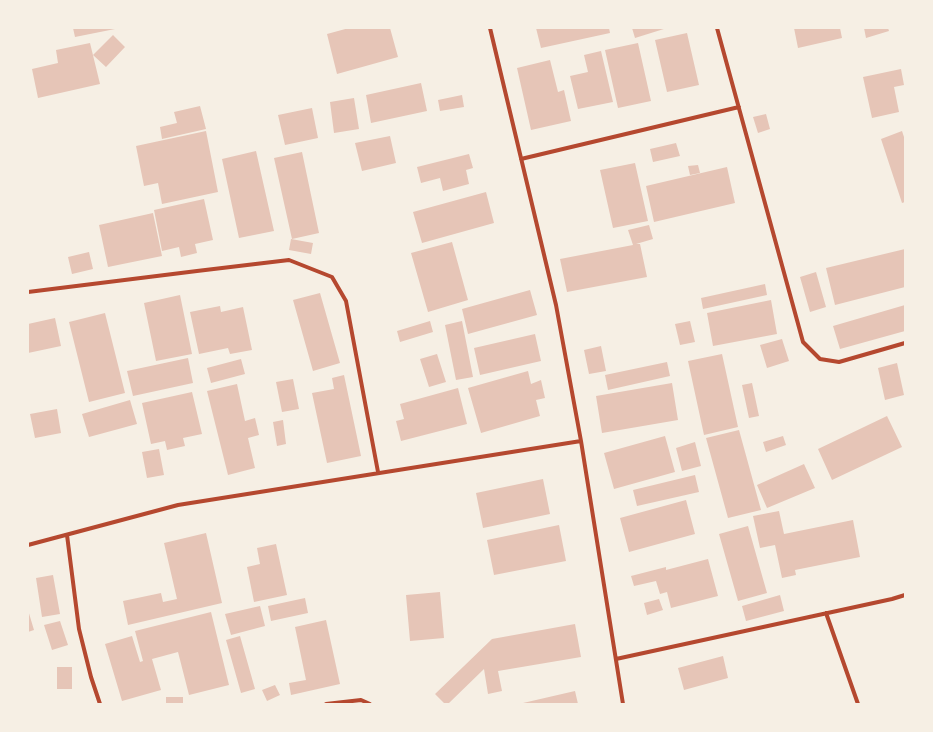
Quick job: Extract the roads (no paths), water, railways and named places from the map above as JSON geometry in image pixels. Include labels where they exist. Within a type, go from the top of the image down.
[{"type":"street","points":[[490,28],[556,305],[581,441],[623,704]]},
{"type":"street","points":[[717,28],[802,342],[820,359],[839,362],[905,343]]},
{"type":"street","points":[[521,159],[739,107]]},
{"type":"street","points":[[28,292],[289,260],[332,277],[346,302],[378,472]]},
{"type":"street","points":[[28,545],[178,505],[378,472],[581,441]]},
{"type":"street","points":[[68,535],[79,629],[91,678],[100,704]]},
{"type":"street","points":[[616,659],[905,595]]},
{"type":"street","points":[[826,613],[858,704]]},
{"type":"street","points":[[326,704],[360,700],[370,704]]}]
